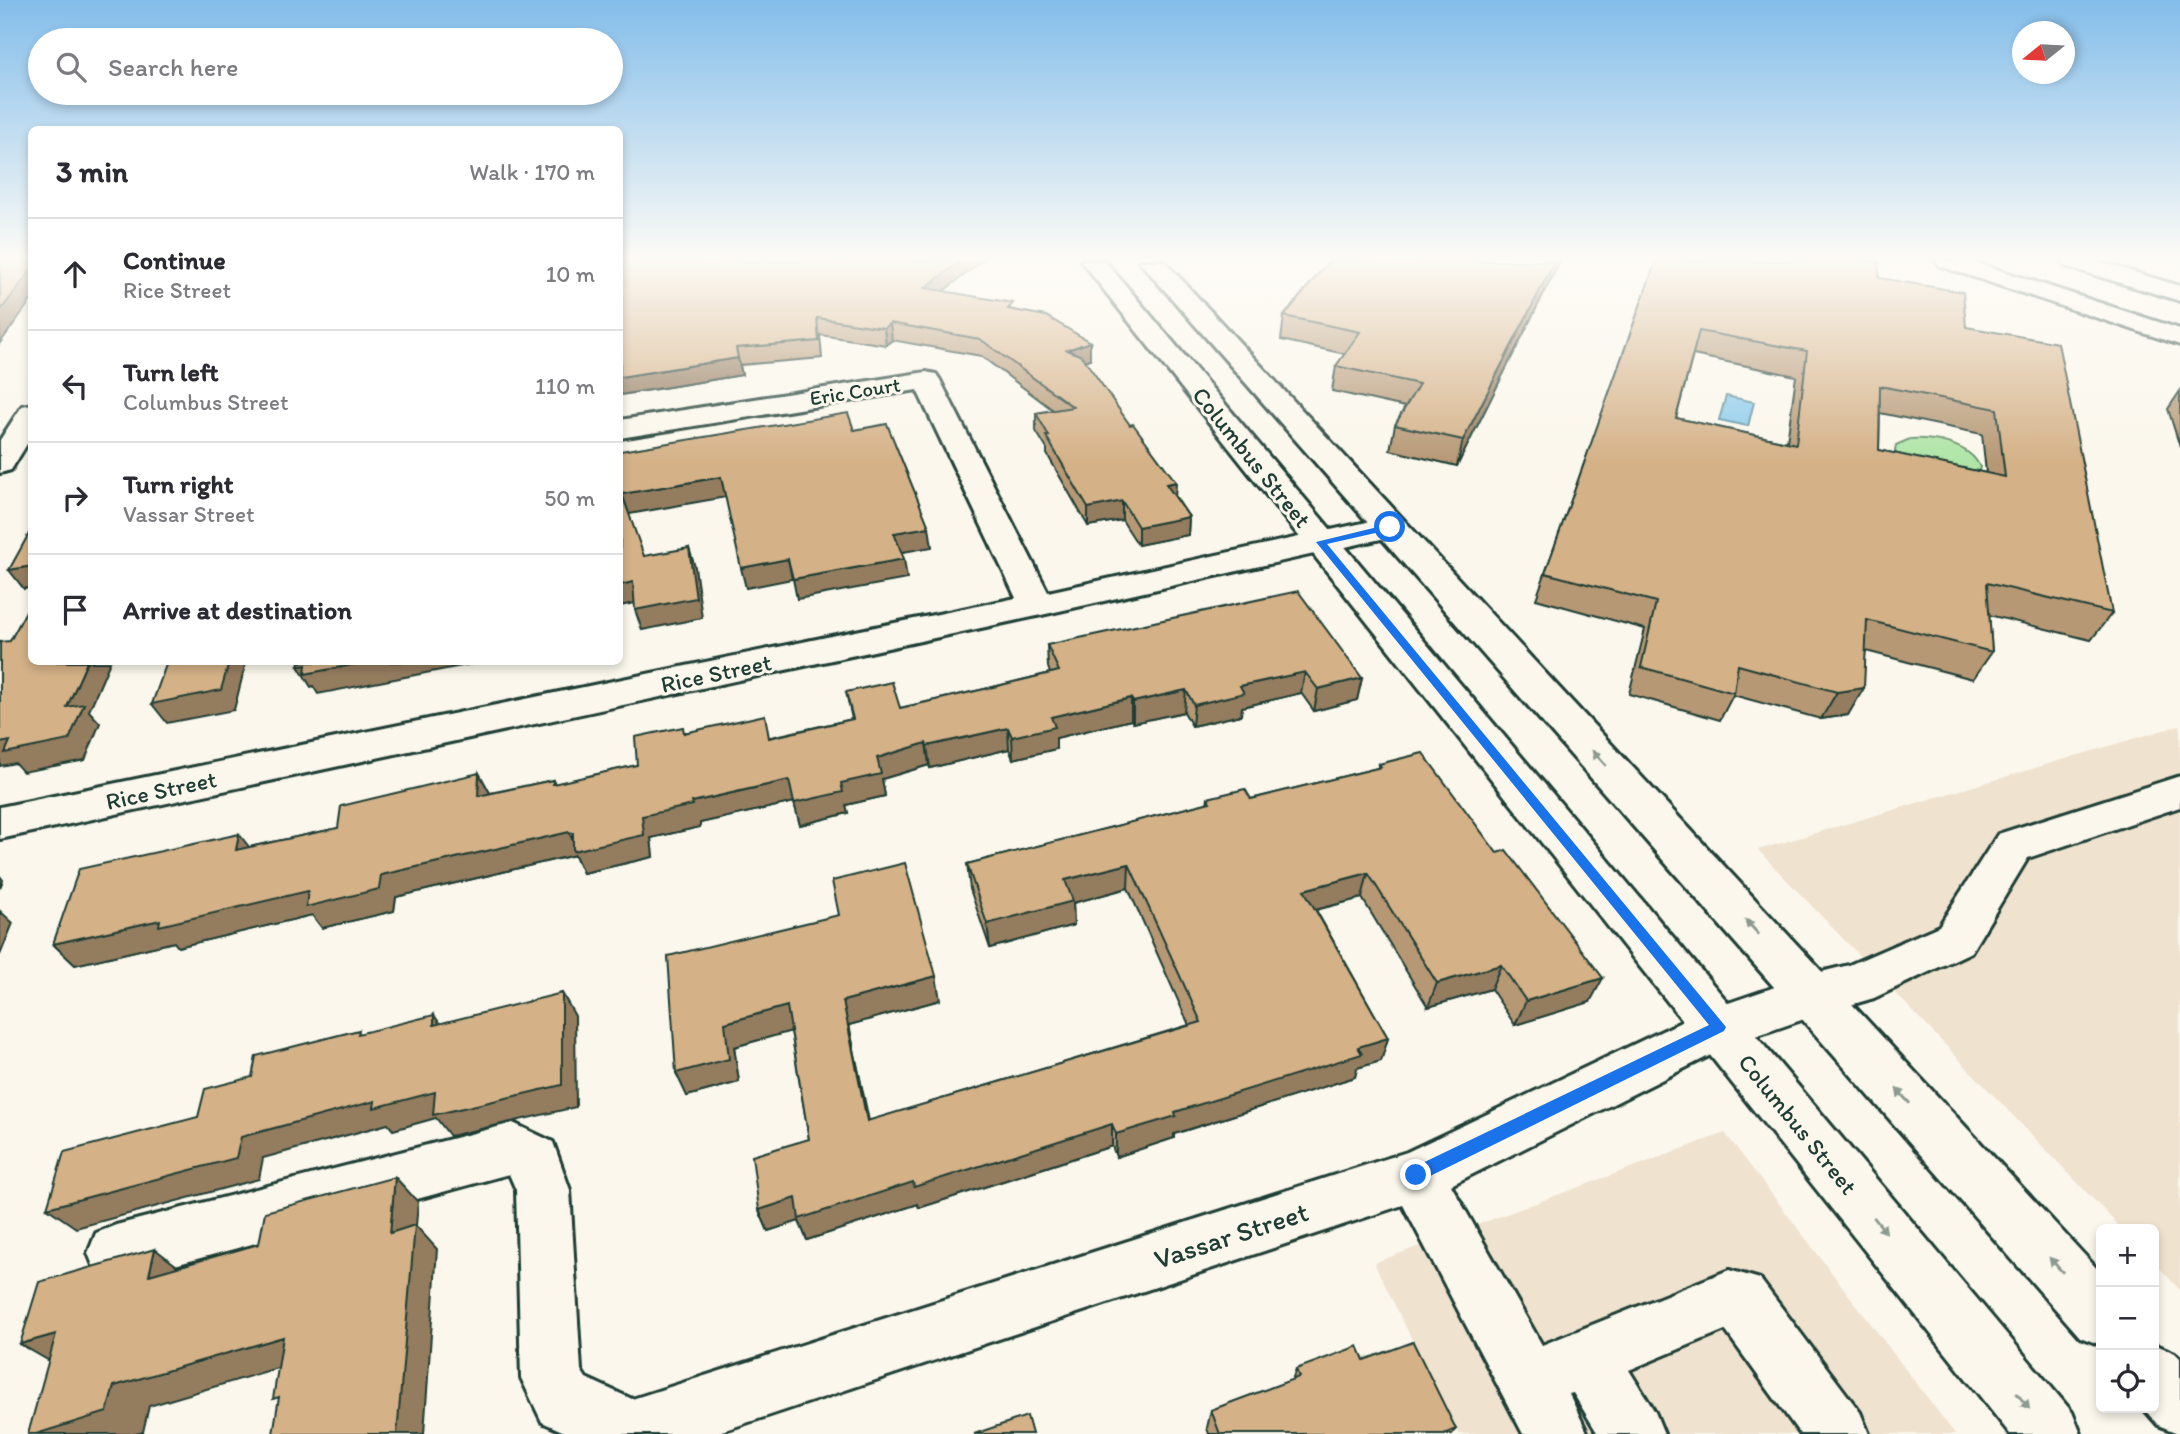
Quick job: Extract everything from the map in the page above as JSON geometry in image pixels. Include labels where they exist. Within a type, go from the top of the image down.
[{"type":"main road","name":"Columbus Street","points":[[1147,328],[2050,1434]]},
{"type":"main road","points":[[1211,328],[2096,1310]]},
{"type":"main road","points":[[2154,328],[2180,337]]},
{"type":"main road","name":"Eric Court","points":[[623,429],[926,380],[1037,606]]},
{"type":"main road","points":[[5,450],[28,418]]},
{"type":"main road","name":"Rice Street","points":[[0,823],[1037,606],[1390,527]]},
{"type":"main road","name":"Vassar Street","points":[[631,1432],[1416,1175],[1719,1027],[1813,995],[1857,984],[1955,939],[2013,846],[2180,791]]},
{"type":"main road","points":[[116,1253],[513,1147],[534,1160],[544,1190],[551,1378],[564,1401],[631,1432]]},
{"type":"main road","points":[[1416,1175],[1557,1434]]},
{"type":"main road","points":[[1528,1381],[1729,1299],[1739,1300],[1838,1434]]},
{"type":"main road","points":[[1586,1357],[1633,1434]]},
{"type":"main road","points":[[2159,1380],[2180,1404]]},
{"type":"shaded area","points":[[2180,725],[2180,1290],[2159,1267],[2159,1224],[2117,1224],[1758,850]]},
{"type":"shaded area","points":[[1725,1133],[1955,1434],[1459,1434],[1374,1263]]},
{"type":"green space","points":[[1910,439],[1939,441],[1959,447],[1975,459],[1980,467],[1978,473],[1898,457],[1896,445]]},
{"type":"water","points":[[1726,396],[1754,402],[1748,426],[1719,420]]},
{"type":"building","points":[[623,328],[818,328],[819,341],[736,348],[738,358],[623,377]]},
{"type":"building","points":[[918,328],[1066,328],[1090,342],[1067,350],[1082,356],[1130,425],[1133,424],[1176,482],[1166,484],[1189,517],[1138,527],[1122,501],[1088,508],[1046,436],[1049,436],[1036,413],[1073,407],[980,339]]},
{"type":"building","points":[[1341,328],[1521,328],[1463,440],[1395,425],[1419,384],[1336,366],[1360,332]]},
{"type":"building","points":[[1632,328],[1971,328],[2058,343],[2112,613],[1987,583],[1992,652],[1867,620],[1864,688],[1837,692],[1738,665],[1734,693],[1641,667],[1656,602],[1545,573]],"holes":[[[1699,331],[1807,351],[1796,444],[1676,418]],[[1880,386],[1997,409],[2005,477],[1879,450]]]},
{"type":"building","points":[[848,413],[854,430],[887,424],[929,527],[894,533],[904,559],[793,579],[788,559],[741,568],[721,477],[623,494],[623,450]]},
{"type":"building","points":[[623,497],[644,556],[689,548],[696,598],[635,610],[633,582],[623,584]]},
{"type":"building","points":[[28,535],[28,567],[9,570]]},
{"type":"building","points":[[1298,591],[1362,678],[1318,689],[1305,672],[1240,686],[1244,693],[1194,705],[1186,690],[1133,702],[1131,698],[1051,717],[1055,727],[1012,737],[1008,728],[927,746],[926,743],[877,758],[881,774],[841,783],[843,792],[794,803],[789,780],[642,816],[644,835],[573,851],[573,833],[569,832],[381,875],[379,889],[306,907],[308,891],[159,926],[160,920],[53,944],[79,869],[239,834],[236,850],[338,828],[341,806],[479,773],[478,796],[553,780],[553,784],[637,765],[635,737],[683,727],[684,733],[765,715],[769,738],[853,719],[846,692],[892,682],[900,708],[989,688],[1059,671],[1047,645]]},
{"type":"building","points":[[28,607],[28,665],[86,665],[67,707],[84,704],[69,740],[5,753],[10,741],[0,743],[0,642],[10,641]]},
{"type":"building","points":[[166,665],[228,665],[221,690],[152,704]]},
{"type":"building","points":[[306,665],[352,665],[305,674]]},
{"type":"building","points":[[1423,753],[1497,853],[1506,850],[1603,978],[1526,1001],[1501,965],[1437,983],[1368,873],[1304,890],[1388,1038],[1358,1047],[1362,1054],[1175,1112],[1176,1116],[1116,1134],[1112,1124],[914,1187],[913,1182],[799,1219],[796,1198],[759,1210],[752,1156],[809,1139],[787,1006],[725,1023],[729,1059],[676,1073],[668,956],[839,915],[832,881],[905,863],[936,976],[843,1001],[867,1121],[1201,1022],[1129,864],[1065,880],[1073,901],[987,924],[967,864],[1210,802],[1208,798],[1245,789],[1251,799],[1381,767],[1379,764]]},
{"type":"building","points":[[562,993],[562,1085],[433,1115],[435,1092],[374,1108],[375,1101],[241,1137],[236,1158],[47,1208],[64,1152],[198,1117],[205,1089],[252,1077],[256,1056],[359,1030],[358,1034],[434,1015],[434,1025]]},
{"type":"building","points":[[395,1177],[390,1233],[415,1225],[397,1434],[273,1434],[279,1397],[273,1399],[283,1337],[114,1386],[107,1412],[36,1434],[28,1434],[56,1334],[20,1344],[39,1282],[155,1249],[149,1275],[259,1244],[265,1212]]},
{"type":"building","points":[[1413,1342],[1456,1429],[1444,1434],[1220,1434],[1211,1410],[1299,1377],[1296,1369],[1358,1346],[1364,1360]]},
{"type":"building","points":[[1027,1416],[1032,1434],[974,1434]]},
{"type":"route","points":[[1390,527],[1321,542],[1719,1027],[1416,1175]]}]
